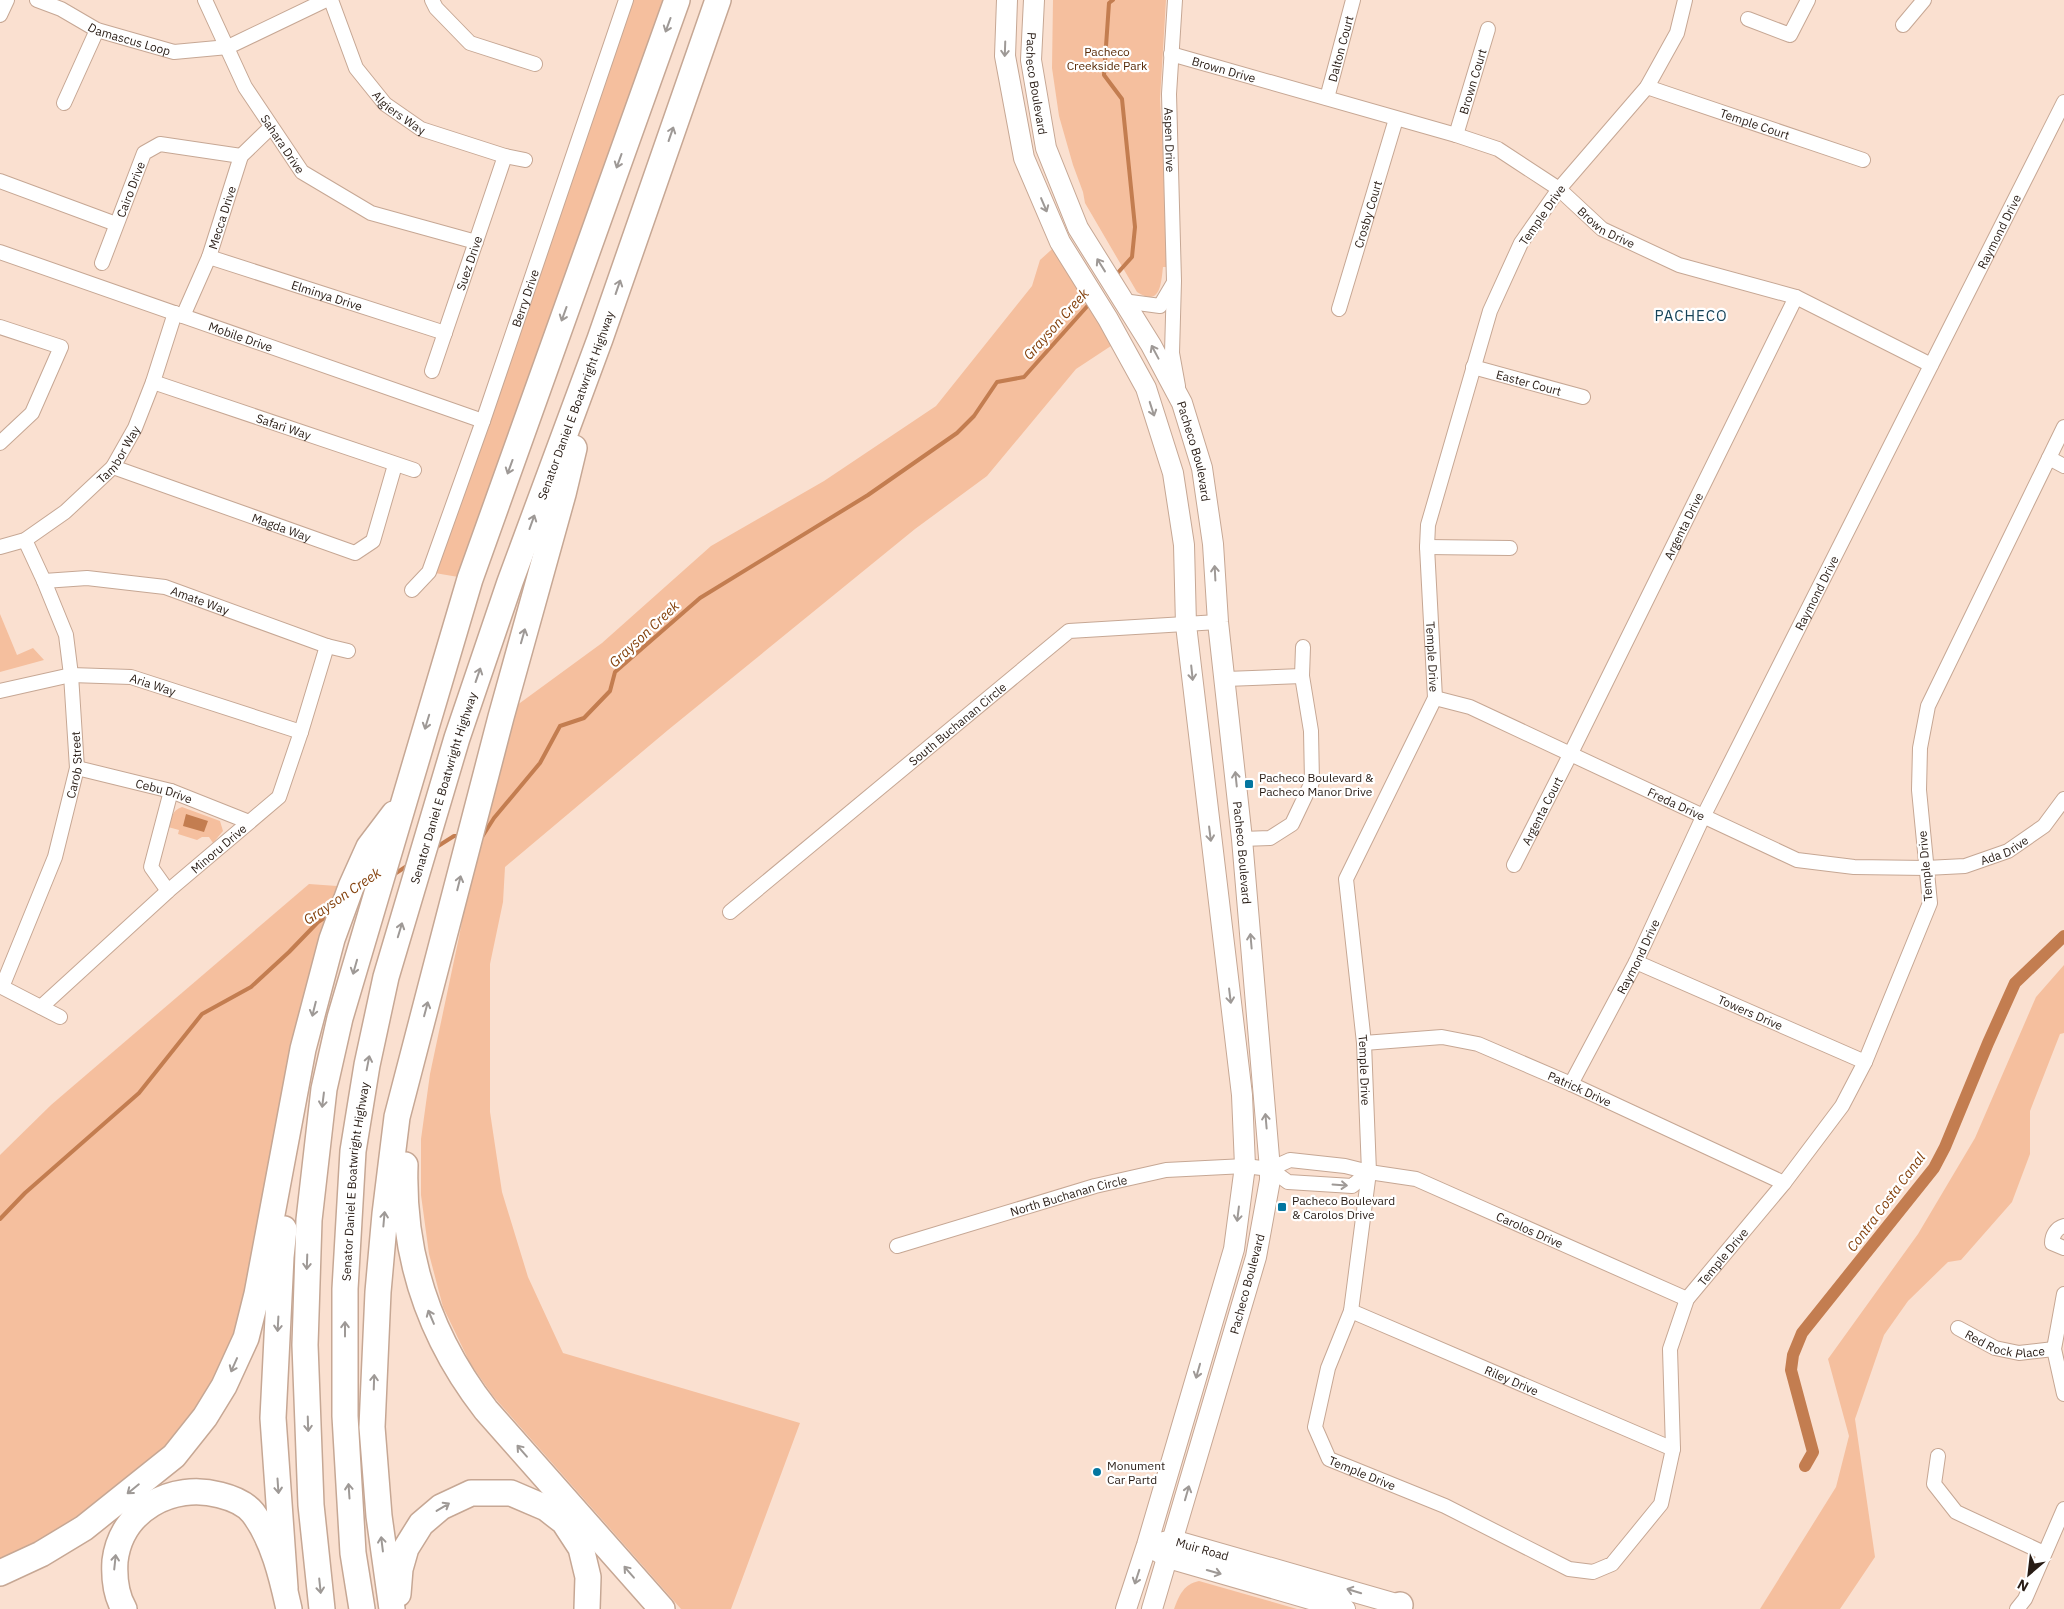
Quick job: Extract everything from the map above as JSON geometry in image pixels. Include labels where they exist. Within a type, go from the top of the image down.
[{"type":"highway","points":[[322,1609],[311,1505],[305,1345],[308,1220],[324,1089],[340,1018],[470,579],[676,0]]},
{"type":"highway","name":"Senator Daniel E Boatwright Highway","points":[[362,1609],[353,1553],[344,1416],[345,1289],[352,1151],[367,1065],[386,977],[457,738],[510,582],[600,339],[718,0]]},
{"type":"highway","points":[[392,1609],[378,1516],[372,1427],[378,1292],[397,1117],[447,931],[501,717],[563,494],[600,339]]},
{"type":"highway","points":[[0,1573],[40,1554],[84,1528],[174,1456],[205,1417],[224,1386],[246,1338],[257,1294],[303,1049],[332,939],[350,887],[368,847],[403,802]]},
{"type":"highway","points":[[417,1043],[406,1140],[404,1189],[408,1234],[415,1270],[424,1301],[437,1331],[467,1386],[662,1609]]},
{"type":"highway","points":[[287,1599],[273,1418],[281,1257],[303,1049]]},
{"type":"highway","points":[[124,1609],[114,1576],[117,1550],[126,1530],[140,1512],[157,1501],[178,1492],[204,1490],[233,1498],[252,1512],[267,1535],[287,1599]]},
{"type":"highway","points":[[397,1609],[400,1569],[406,1548],[421,1524],[441,1507],[471,1493],[511,1493],[546,1508],[564,1522],[581,1548],[588,1577],[587,1609]]},
{"type":"main road","name":"Pacheco Boulevard","points":[[1007,0],[1004,56],[1024,158],[1060,242],[1108,319],[1146,388],[1173,474],[1184,545],[1186,625],[1242,1096],[1245,1166],[1234,1249],[1147,1545],[1126,1609]]},
{"type":"main road","name":"Pacheco Boulevard","points":[[1034,0],[1031,60],[1046,148],[1078,228],[1151,345],[1182,403],[1202,468],[1213,544],[1218,622],[1226,679],[1242,839],[1270,1169],[1270,1180],[1256,1257],[1152,1609]]},
{"type":"main road","name":"Muir Road","points":[[1147,1545],[1170,1549],[1400,1608]]},
{"type":"main road","name":"Muir Road","points":[[1170,1549],[1345,1609]]},
{"type":"street","points":[[0,15],[7,0]]},
{"type":"street","name":"Damascus Loop","points":[[36,0],[61,8],[97,30],[174,52],[228,47]]},
{"type":"street","name":"Sahara Drive","points":[[205,0],[246,86],[302,172],[371,213],[476,242]]},
{"type":"street","points":[[228,47],[326,0]]},
{"type":"street","name":"Algiers Way","points":[[331,0],[356,68],[385,104],[421,129],[506,156],[525,160]]},
{"type":"street","points":[[432,0],[436,8],[470,43],[535,64]]},
{"type":"street","name":"Berry Drive","points":[[412,590],[429,572],[483,421],[626,0]]},
{"type":"street","name":"Aspen Drive","points":[[1175,0],[1169,94],[1174,281],[1172,353],[1182,403]]},
{"type":"street","name":"Dalton Court","points":[[1327,98],[1353,0]]},
{"type":"street","name":"Temple Drive","points":[[1685,0],[1677,33],[1647,87],[1559,190],[1521,243],[1490,311],[1428,525],[1427,547],[1435,698],[1346,879],[1364,1043],[1369,1172],[1351,1311],[1328,1368],[1315,1427],[1329,1459],[1445,1506],[1569,1569],[1593,1572],[1612,1564],[1661,1504],[1673,1449],[1670,1349],[1687,1299],[1784,1183],[1842,1106],[1865,1062],[1930,903],[1919,790],[1920,748],[1928,706],[2064,427]]},
{"type":"street","points":[[1748,19],[1790,35],[1808,0]]},
{"type":"street","points":[[1903,26],[1924,0]]},
{"type":"street","name":"Brown Court","points":[[1456,135],[1488,28]]},
{"type":"street","points":[[64,103],[97,30]]},
{"type":"street","name":"Brown Drive","points":[[1171,54],[1456,135],[1498,149],[1559,190],[1602,229],[1679,265],[1796,297],[1932,365]]},
{"type":"street","name":"Temple Court","points":[[1647,87],[1863,160]]},
{"type":"street","name":"Raymond Drive","points":[[1571,1084],[1636,962],[1703,817],[2064,102]]},
{"type":"street","name":"Crosby Court","points":[[1340,310],[1396,119]]},
{"type":"street","name":"Mecca Drive","points":[[179,314],[209,257],[241,156],[271,127]]},
{"type":"street","name":"Cairo Drive","points":[[102,263],[144,153],[160,144],[241,156]]},
{"type":"street","name":"Suez Drive","points":[[432,371],[506,156]]},
{"type":"street","points":[[0,181],[116,224]]},
{"type":"street","name":"Mobile Drive","points":[[0,252],[483,421]]},
{"type":"street","name":"Elminya Drive","points":[[209,257],[446,333]]},
{"type":"street","points":[[1123,301],[1160,306],[1174,281]]},
{"type":"street","name":"Argenta Drive","points":[[1570,755],[1796,297]]},
{"type":"street","name":"Tambor Way","points":[[0,547],[25,540],[65,512],[113,467],[135,428],[179,314]]},
{"type":"street","points":[[0,327],[61,347],[32,413],[0,443]]},
{"type":"street","name":"Easter Court","points":[[1473,367],[1583,397]]},
{"type":"street","name":"Safari Way","points":[[153,382],[414,470]]},
{"type":"street","points":[[2049,458],[2064,466]]},
{"type":"street","name":"Magda Way","points":[[113,467],[355,552],[373,541],[395,465]]},
{"type":"street","name":"Carob Street","points":[[1,987],[54,857],[77,768],[71,675],[66,635],[44,580],[25,540]]},
{"type":"street","points":[[1427,547],[1510,548]]},
{"type":"street","name":"Amate Way","points":[[44,580],[87,578],[165,587],[327,646],[348,651]]},
{"type":"street","name":"South Buchanan Circle","points":[[730,912],[1069,631],[1218,622]]},
{"type":"street","name":"Minoru Drive","points":[[41,1007],[168,890],[279,797],[327,646]]},
{"type":"street","points":[[1242,839],[1270,838],[1292,824],[1312,782],[1311,731],[1302,676],[1303,647]]},
{"type":"street","name":"Aria Way","points":[[0,691],[71,675],[131,677],[301,732]]},
{"type":"street","points":[[1226,679],[1302,676]]},
{"type":"street","name":"Freda Drive","points":[[1435,698],[1470,707],[1797,860],[1854,867],[1926,868]]},
{"type":"street","name":"Argenta Court","points":[[1514,865],[1570,755]]},
{"type":"street","name":"Cebu Drive","points":[[77,768],[170,791],[249,822]]},
{"type":"street","points":[[168,890],[151,867],[170,791]]},
{"type":"street","name":"Ada Drive","points":[[1926,868],[1964,866],[2008,851],[2044,826],[2064,799]]},
{"type":"street","name":"Towers Drive","points":[[1636,962],[1865,1062]]},
{"type":"street","points":[[1,987],[60,1017]]},
{"type":"street","name":"Patrick Drive","points":[[1364,1043],[1442,1037],[1478,1044],[1571,1084],[1784,1183]]},
{"type":"street","name":"Carolos Drive","points":[[1270,1169],[1290,1160],[1345,1166],[1369,1172],[1416,1179],[1687,1299]]},
{"type":"street","name":"Carolos Drive","points":[[1245,1166],[1270,1169],[1288,1182],[1352,1186],[1369,1172]]},
{"type":"street","name":"North Buchanan Circle","points":[[897,1246],[1089,1188],[1157,1172],[1245,1166]]},
{"type":"street","points":[[2064,1226],[2060,1227],[2052,1236],[2052,1243],[2064,1248]]},
{"type":"street","points":[[2064,1294],[2054,1349],[2064,1394]]},
{"type":"street","name":"Riley Drive","points":[[1351,1311],[1673,1449]]},
{"type":"street","name":"Red Rock Place","points":[[1958,1328],[1995,1348],[2019,1353],[2054,1349]]},
{"type":"street","points":[[1938,1456],[1934,1484],[1956,1512],[2044,1553]]},
{"type":"street","points":[[2017,1609],[2025,1599],[2064,1509]]},
{"type":"green space","points":[[626,0],[677,0],[470,579],[429,572]]},
{"type":"green space","name":"Pacheco Creekside Park","points":[[1053,0],[1166,0],[1160,99],[1167,227],[1166,267],[1163,267],[1158,292],[1150,297],[1137,292],[1085,203],[1059,116],[1052,68]]},
{"type":"green space","points":[[1060,242],[1120,340],[1076,369],[987,476],[915,529],[668,730],[505,867],[503,902],[490,964],[490,1112],[502,1192],[528,1277],[563,1353],[800,1423],[731,1609],[681,1609],[493,1396],[470,1363],[443,1307],[429,1254],[421,1195],[421,1139],[430,1074],[459,937],[501,717],[602,643],[711,546],[824,481],[936,406],[1032,286],[1040,260]]},
{"type":"green space","points":[[0,614],[17,655],[33,648],[44,660],[0,672]]},
{"type":"green space","points":[[182,807],[220,821],[223,831],[213,843],[209,837],[202,837],[197,840],[178,834],[179,830],[168,827],[174,813]]},
{"type":"green space","points":[[309,884],[351,887],[257,1294],[174,1456],[0,1573],[0,1155],[51,1105]]},
{"type":"green space","points":[[2064,965],[2064,1033],[2060,1034],[2030,1111],[2030,1154],[2012,1202],[1961,1260],[1948,1262],[1908,1301],[1884,1335],[1855,1419],[1875,1557],[1840,1609],[1760,1609],[1836,1487],[1849,1436],[1828,1359],[1918,1234],[1975,1138],[2036,997]]},
{"type":"green space","points":[[1199,1581],[1297,1609],[1174,1609],[1186,1587]]},
{"type":"shaded area","points":[[186,814],[208,821],[204,832],[183,826]]},
{"type":"waterway","name":"Grayson Creek","points":[[1113,0],[1109,3],[1104,75],[1122,99],[1135,227],[1132,257],[1114,277]]},
{"type":"waterway","name":"Grayson Creek","points":[[479,837],[482,837],[494,818],[540,763],[560,726],[584,718],[610,691],[615,672],[700,598],[868,495],[957,433],[974,416],[997,382],[1024,377],[1091,302]]},
{"type":"waterway","name":"Grayson Creek","points":[[435,848],[454,836],[462,836]]},
{"type":"waterway","name":"Grayson Creek","points":[[393,875],[410,864]]},
{"type":"waterway","name":"Grayson Creek","points":[[0,1219],[25,1193],[139,1093],[202,1014],[251,987],[318,922],[330,914]]},
{"type":"waterway","name":"Contra Costa Canal","points":[[1805,1466],[1813,1452],[1791,1370],[1793,1355],[1802,1333],[1934,1168],[1945,1147],[2015,983],[2064,936]]},
{"type":"place","name":"Pacheco Boulevard & Pacheco Manor Drive","points":[[1249,784]]},
{"type":"place","name":"Pacheco Boulevard & Carolos Drive","points":[[1282,1207]]},
{"type":"place","name":"Monument Car Partd","points":[[1097,1472]]},
{"type":"district","name":"PACHECO","points":[[1691,315]]}]
